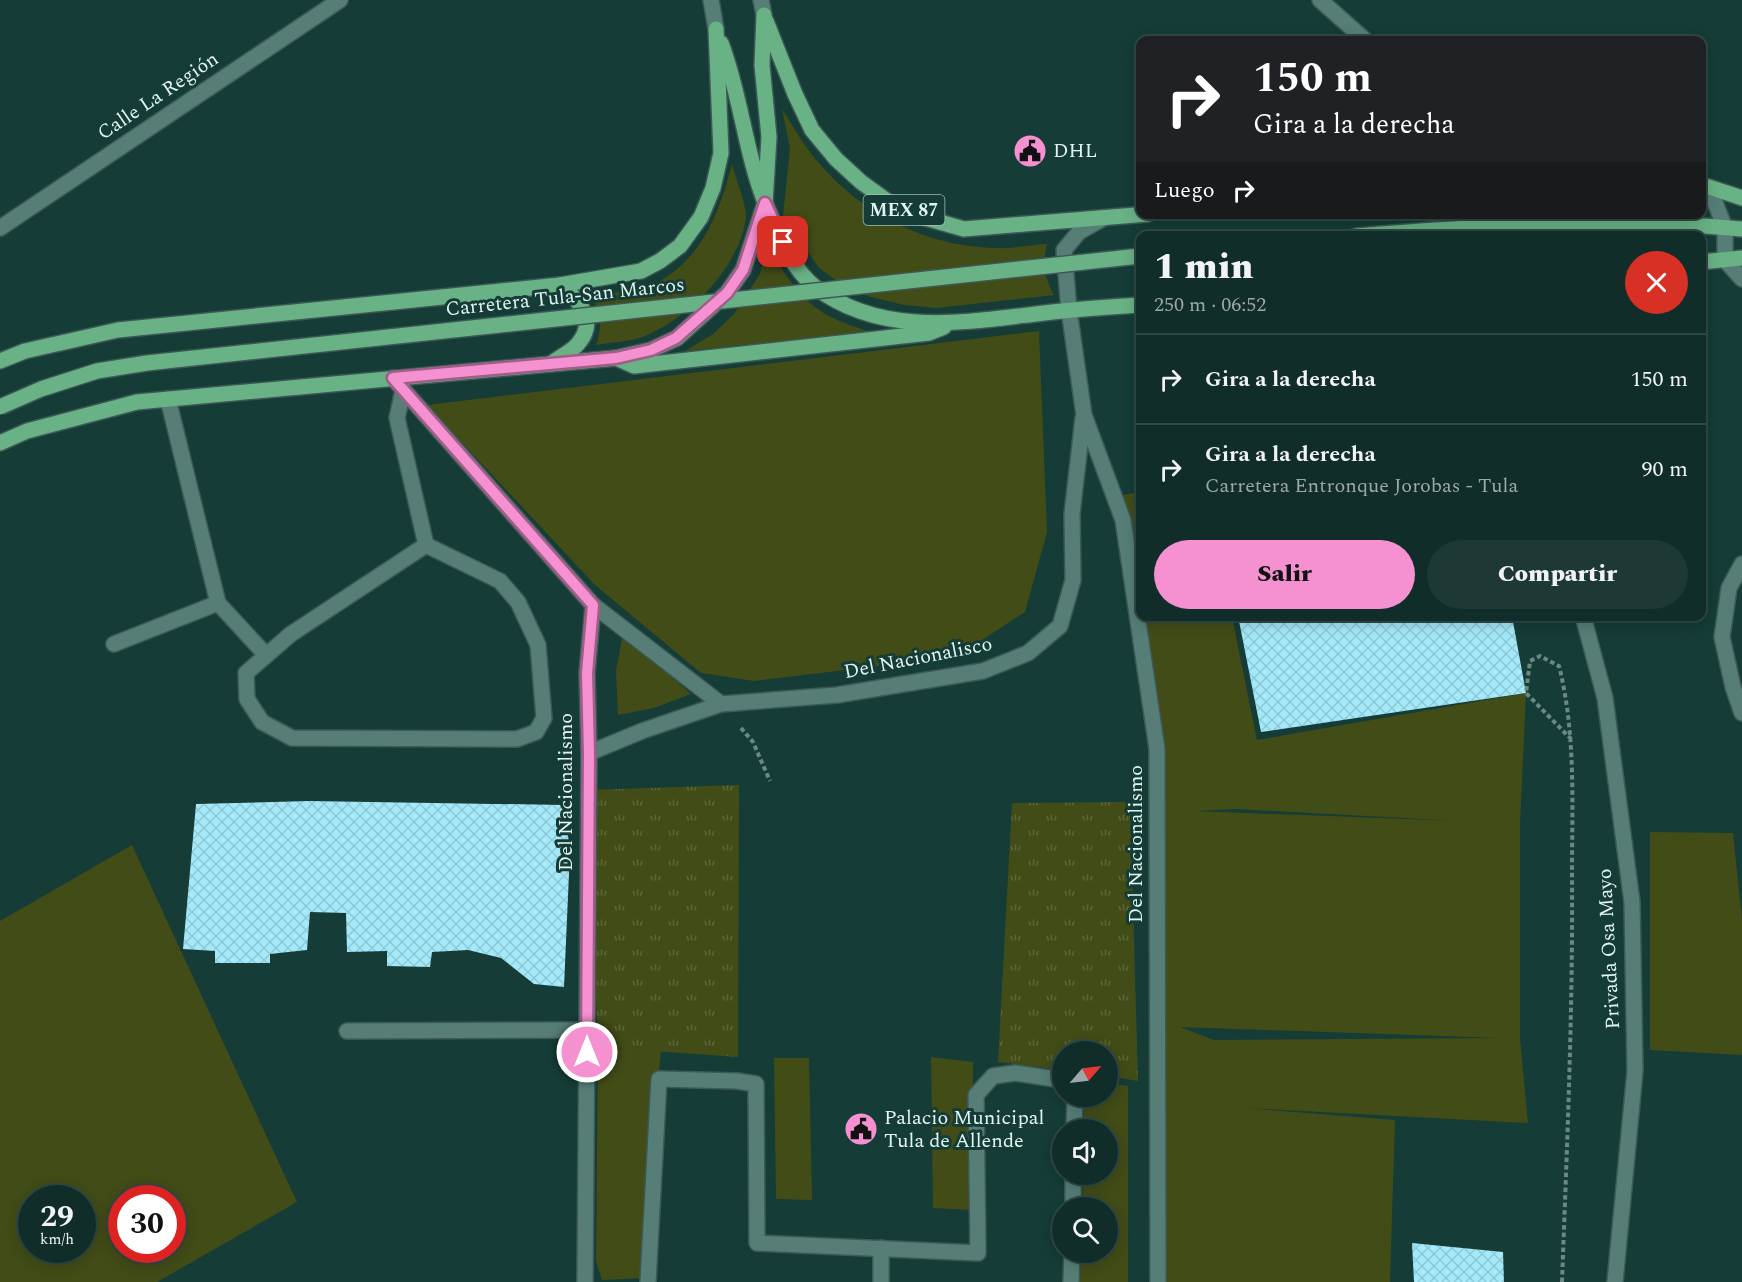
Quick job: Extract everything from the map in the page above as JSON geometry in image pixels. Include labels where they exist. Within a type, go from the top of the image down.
[{"type":"main road","points":[[0,443],[27,431],[137,402],[398,384],[552,363],[616,358],[651,350],[676,338],[727,293],[743,270],[765,203],[769,137],[762,64],[762,8]]},
{"type":"main road","name":"MEX 87","points":[[762,8],[795,94],[813,130],[836,159],[861,182],[890,203],[915,215],[964,229],[1136,215]]},
{"type":"main road","points":[[716,28],[732,72],[748,144],[765,203],[798,269],[814,286],[841,302],[873,315],[907,322],[951,324],[1069,310],[1136,305]]},
{"type":"main road","points":[[0,361],[25,351],[118,330],[560,285],[641,272],[680,246],[701,217],[713,188],[721,153],[716,28]]},
{"type":"main road","points":[[1706,187],[1742,198]]},
{"type":"main road","points":[[1447,231],[1556,225],[1686,225],[1742,229]]},
{"type":"main road","name":"Carretera Tula-San Marcos","points":[[0,406],[41,389],[97,371],[147,363],[1136,256]]},
{"type":"main road","points":[[1706,262],[1742,258]]},
{"type":"main road","points":[[552,363],[576,345],[587,323],[583,306],[560,285]]},
{"type":"main road","points":[[616,358],[634,366],[929,333],[951,324]]},
{"type":"street","name":"Calle La Región","points":[[0,228],[340,0]]},
{"type":"street","points":[[711,0],[716,28]]},
{"type":"street","points":[[1320,0],[1360,36]]},
{"type":"street","points":[[1706,189],[1725,228],[1725,260],[1742,279]]},
{"type":"street","points":[[1084,415],[1069,310],[1064,250],[1079,232],[1104,218]]},
{"type":"street","points":[[398,384],[397,418],[426,545]]},
{"type":"street","points":[[398,384],[593,605],[721,704]]},
{"type":"street","points":[[168,399],[218,603],[266,656]]},
{"type":"street","name":"Del Nacionalisco","points":[[589,753],[642,731],[721,704],[837,695],[922,681],[983,670],[1028,653],[1060,626],[1073,580],[1072,514],[1084,415]]},
{"type":"street","name":"Del Nacionalismo","points":[[1084,415],[1122,520],[1136,612]]},
{"type":"street","points":[[426,545],[500,581],[518,602],[538,645],[544,718],[536,732],[518,740],[292,738],[262,722],[247,699],[246,673],[291,634],[426,545]]},
{"type":"street","points":[[1742,564],[1729,588],[1722,637],[1733,687],[1742,713]]},
{"type":"street","points":[[114,644],[218,603]]},
{"type":"street","name":"Del Nacionalismo","points":[[585,1282],[589,753],[587,673],[593,605]]},
{"type":"street","name":"Del Nacionalismo","points":[[1137,621],[1157,749],[1158,1282]]},
{"type":"street","name":"Privada Osa Mayo","points":[[1584,621],[1605,698],[1632,902],[1635,1071],[1615,1282]]},
{"type":"street","points":[[347,1031],[587,1030]]},
{"type":"street","points":[[648,1282],[659,1079],[737,1081],[756,1084],[757,1243],[978,1253],[976,1095],[993,1076],[1015,1072],[1052,1078]]},
{"type":"street","points":[[881,1248],[881,1282]]},
{"type":"street","points":[[1071,1282],[1072,1263]]},
{"type":"path","points":[[1562,1282],[1572,999],[1571,739],[1565,691],[1559,666],[1540,656],[1530,661],[1526,693],[1571,739]]},
{"type":"path","points":[[721,704],[753,742],[770,781]]},
{"type":"green space","points":[[782,109],[808,149],[835,181],[874,211],[896,223],[942,241],[967,246],[999,248],[1047,244],[1045,270],[1054,295],[936,308],[904,305],[867,296],[841,284],[819,268],[783,216],[790,148]]},
{"type":"green space","points":[[732,164],[746,217],[742,236],[723,272],[695,304],[662,328],[639,338],[596,345],[600,331],[600,319],[590,294],[650,286],[674,272],[687,260],[707,231],[722,198]]},
{"type":"green space","points":[[768,246],[791,282],[813,306],[833,318],[869,332],[685,351],[713,334],[734,314],[760,274]]},
{"type":"green space","points":[[1039,331],[1047,532],[1025,612],[973,646],[887,665],[754,681],[701,673],[595,585],[427,405]]},
{"type":"green space","points":[[1136,493],[1136,621],[1233,621],[1257,740],[1526,693],[1520,824],[1520,1039],[1528,1123],[1245,1108],[1395,1120],[1390,1282],[1157,1282],[1161,750],[1111,497]],"holes":[[[1236,809],[1458,821],[1196,811]],[[1181,1027],[1498,1038],[1214,1040]]]},
{"type":"green space","points":[[623,633],[691,694],[654,708],[618,715],[616,671]]},
{"type":"green space","points":[[739,785],[738,1057],[598,1047],[588,790]]},
{"type":"green space","points":[[1130,802],[1138,1081],[1118,1078],[1118,1041],[1052,1041],[1052,1069],[998,1062],[1012,803]]},
{"type":"green space","points":[[1650,832],[1733,833],[1742,920],[1742,1055],[1650,1050]]},
{"type":"green space","points":[[132,845],[297,1202],[157,1282],[0,1282],[0,921]]},
{"type":"green space","points":[[598,1047],[661,1051],[654,1121],[645,1278],[602,1280],[596,1261]]},
{"type":"green space","points":[[931,1057],[973,1062],[972,1210],[933,1208]]},
{"type":"green space","points":[[774,1058],[809,1058],[812,1200],[776,1199]]},
{"type":"green space","points":[[1118,1085],[1128,1086],[1128,1282],[1080,1282],[1081,1263],[1118,1263],[1118,1197],[1082,1197],[1083,1185],[1118,1185],[1118,1119],[1084,1119],[1084,1107],[1118,1107]]},
{"type":"building","points":[[1239,621],[1513,621],[1526,693],[1261,732]]},
{"type":"building","points":[[309,801],[564,805],[570,851],[564,987],[534,984],[501,958],[468,950],[432,952],[430,967],[387,966],[387,951],[347,952],[346,913],[310,912],[307,950],[270,954],[270,963],[215,963],[215,951],[183,949],[196,804]]},
{"type":"building","points":[[1412,1243],[1503,1252],[1504,1282],[1414,1282]]},
{"type":"place","name":"DHL","points":[[1030,151]]},
{"type":"place","name":"Palacio Municipal Tula de Allende","points":[[861,1129]]},
{"type":"route","points":[[587,1052],[589,753],[587,673],[593,605],[393,378],[616,358],[651,350],[676,338],[727,293],[743,270],[765,203],[783,242]]}]
